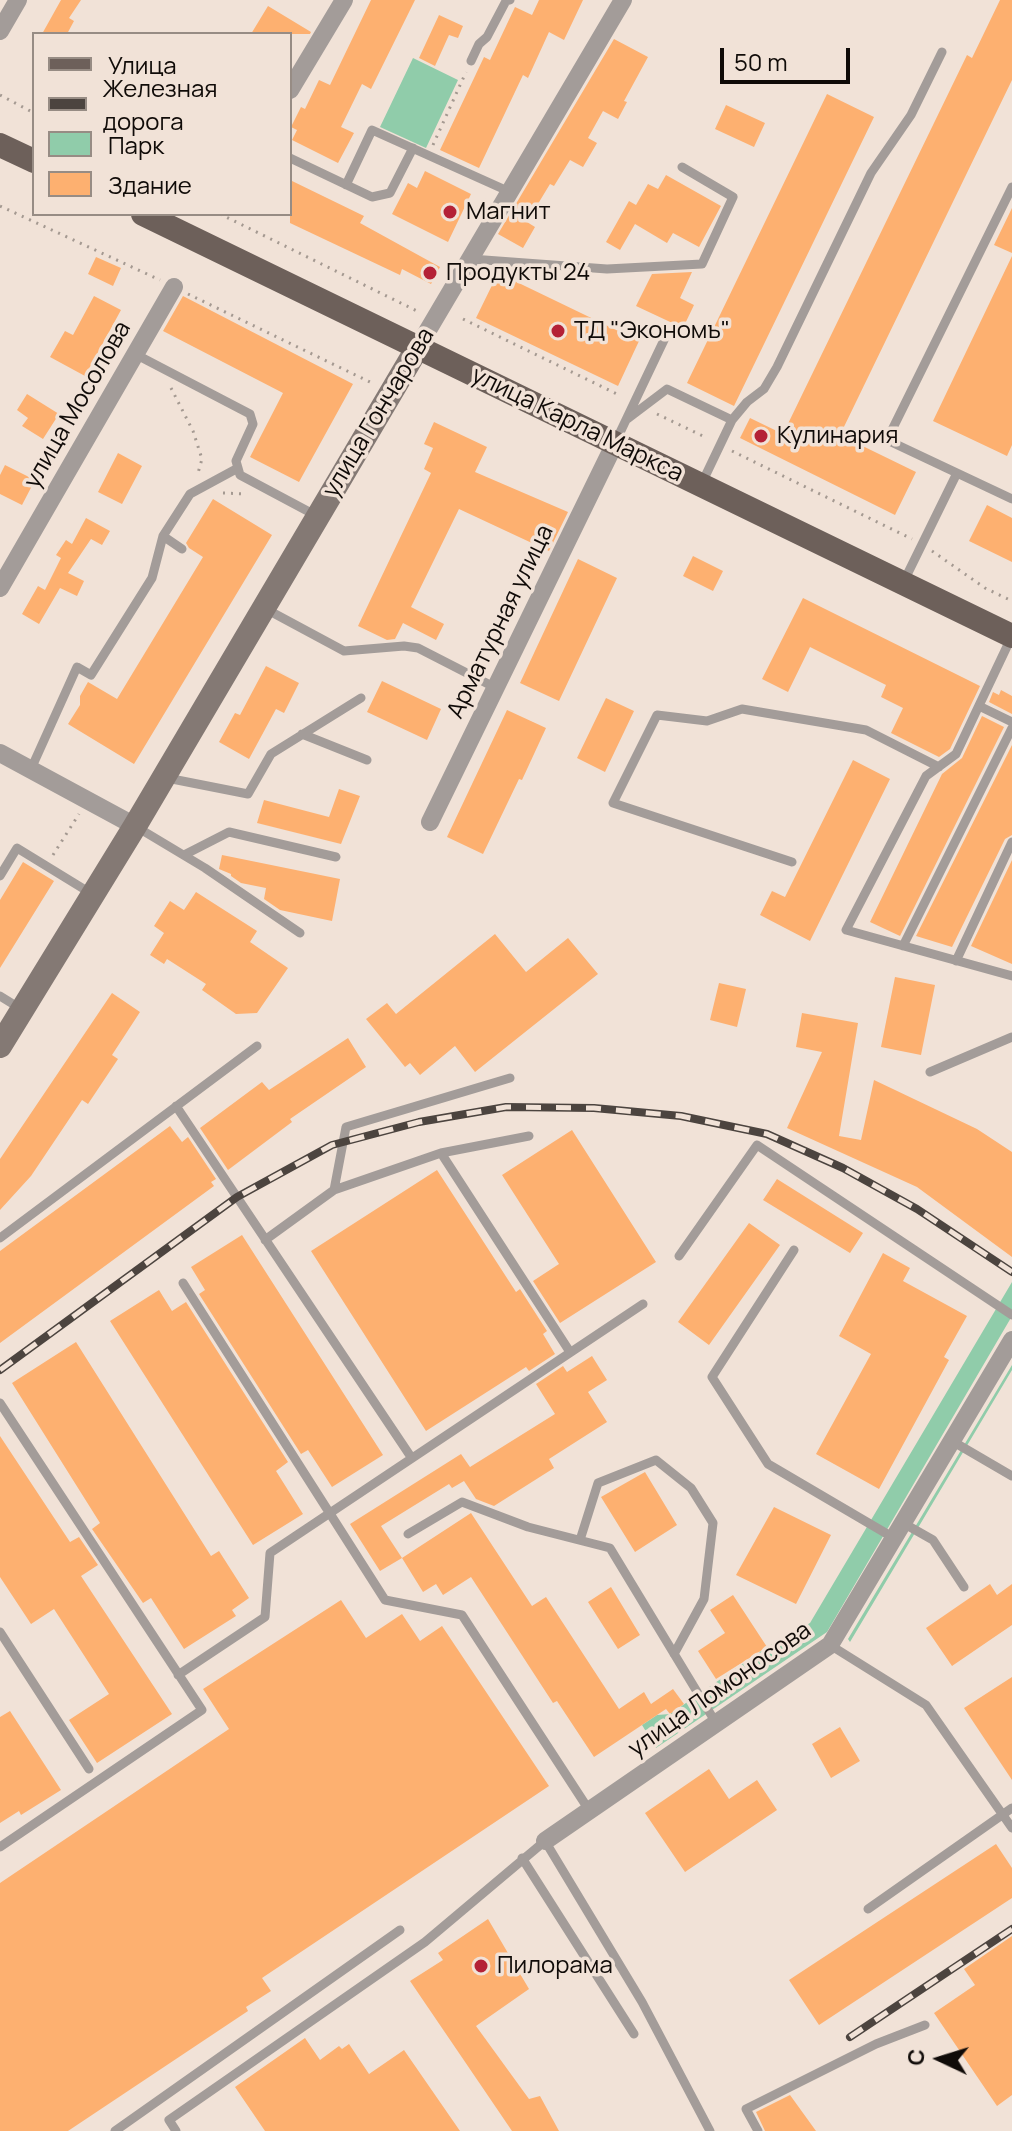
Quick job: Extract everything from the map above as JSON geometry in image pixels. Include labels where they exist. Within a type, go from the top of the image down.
[{"type":"main road","points":[[0,145],[32,160]]},
{"type":"main road","name":"улица Карла Маркса","points":[[147,216],[1012,636]]},
{"type":"street","points":[[0,31],[18,0]]},
{"type":"street","points":[[292,87],[344,0]]},
{"type":"street","name":"улица Гончарова","points":[[0,1046],[135,826],[623,0]]},
{"type":"street","name":"улица Мосолова","points":[[0,588],[174,287]]},
{"type":"street","name":"Арматурная улица","points":[[430,822],[615,443]]},
{"type":"street","points":[[0,753],[135,826]]},
{"type":"street","name":"улица Ломоносова","points":[[545,1841],[830,1645],[1012,1340]]},
{"type":"lane","points":[[471,61],[506,1],[510,0]]},
{"type":"lane","points":[[701,485],[732,420],[747,402],[764,389],[777,367],[871,173],[911,115],[942,52]]},
{"type":"lane","points":[[346,185],[372,130],[510,192]]},
{"type":"lane","points":[[292,159],[372,197],[390,193],[413,148]]},
{"type":"lane","points":[[470,259],[607,269],[702,264],[733,197],[682,167]]},
{"type":"lane","points":[[1012,187],[887,440],[1012,499]]},
{"type":"lane","points":[[639,405],[664,340]]},
{"type":"lane","points":[[135,354],[250,414],[253,424],[236,461],[240,475],[318,517]]},
{"type":"lane","points":[[615,443],[626,420],[639,405],[667,389],[732,420]]},
{"type":"lane","points":[[31,769],[77,667],[91,675],[152,578],[163,536],[194,492],[238,468]]},
{"type":"lane","points":[[903,583],[957,473]]},
{"type":"lane","points":[[163,536],[182,549]]},
{"type":"lane","points":[[264,608],[344,651],[404,646],[418,648],[496,688]]},
{"type":"lane","points":[[1012,636],[956,754],[926,776],[846,930],[1012,976]]},
{"type":"lane","points":[[164,777],[248,794],[271,754],[361,698]]},
{"type":"lane","points":[[979,706],[1012,722]]},
{"type":"lane","points":[[792,862],[613,803],[657,715],[707,721],[742,709],[866,730],[939,767]]},
{"type":"lane","points":[[903,946],[1012,728]]},
{"type":"lane","points":[[302,734],[367,760]]},
{"type":"lane","points":[[135,826],[300,933]]},
{"type":"lane","points":[[184,855],[229,832],[336,857]]},
{"type":"lane","points":[[956,961],[1012,842]]},
{"type":"lane","points":[[0,876],[17,848],[93,895]]},
{"type":"lane","points":[[0,996],[22,1009]]},
{"type":"lane","points":[[930,1072],[1012,1037]]},
{"type":"lane","points":[[0,1238],[257,1046]]},
{"type":"lane","points":[[334,1190],[346,1127],[510,1078]]},
{"type":"lane","points":[[176,1106],[411,1457]]},
{"type":"lane","points":[[265,1240],[334,1190],[441,1153],[529,1136]]},
{"type":"lane","points":[[679,1256],[757,1145],[1012,1315]]},
{"type":"lane","points":[[441,1153],[570,1352]]},
{"type":"lane","points":[[794,1250],[712,1377],[768,1464],[899,1530],[933,1540],[964,1587]]},
{"type":"lane","points":[[183,1283],[385,1600],[462,1615],[589,1810]]},
{"type":"lane","points":[[178,1675],[265,1617],[270,1553],[643,1304]]},
{"type":"lane","points":[[0,1403],[202,1710],[0,1847]]},
{"type":"lane","points":[[952,1441],[1012,1476]]},
{"type":"lane","points":[[580,1540],[598,1483],[656,1460],[691,1488],[713,1523],[704,1599],[674,1654]]},
{"type":"lane","points":[[408,1534],[462,1502],[528,1527],[610,1548],[716,1723]]},
{"type":"lane","points":[[0,1632],[89,1769]]},
{"type":"lane","points":[[830,1645],[926,1705],[1012,1828]]},
{"type":"lane","points":[[868,1909],[1012,1808]]},
{"type":"lane","points":[[176,2131],[169,2120],[425,1942],[545,1841],[642,2002],[710,2131]]},
{"type":"lane","points":[[522,1858],[634,2034]]},
{"type":"lane","points":[[115,2131],[400,1930]]},
{"type":"lane","points":[[758,2131],[746,2109],[876,2044],[925,2025]]},
{"type":"path","points":[[428,155],[471,61]]},
{"type":"path","points":[[0,95],[32,112]]},
{"type":"path","points":[[0,206],[374,383]]},
{"type":"path","points":[[224,216],[419,312]]},
{"type":"path","points":[[463,319],[922,544],[985,588],[1012,601]]},
{"type":"path","points":[[160,366],[193,431],[202,459],[194,492],[279,496]]},
{"type":"path","points":[[47,865],[87,800]]},
{"type":"green space","points":[[413,58],[458,80],[426,148],[380,127]]},
{"type":"green space","points":[[1012,1282],[1012,1316],[827,1632],[656,1748],[642,1725],[657,1715],[670,1714],[767,1647],[810,1623]]},
{"type":"green space","points":[[1012,1365],[1012,1370],[850,1642],[848,1639]]},
{"type":"building","points":[[61,0],[81,0],[69,18],[74,21],[68,32],[43,32]]},
{"type":"building","points":[[371,0],[415,0],[371,89],[362,84],[341,127],[354,133],[338,163],[292,140],[297,130],[292,125],[301,107],[305,109],[319,80],[330,85]]},
{"type":"building","points":[[539,0],[583,0],[564,40],[549,32],[528,78],[523,75],[479,168],[440,150],[484,57],[490,60],[515,7],[532,15]]},
{"type":"building","points":[[1000,0],[1012,0],[1012,80],[840,435],[916,472],[895,515],[740,438],[750,418],[783,434],[967,55],[972,58]]},
{"type":"building","points":[[268,6],[311,32],[292,34],[252,32]]},
{"type":"building","points":[[439,15],[463,26],[458,38],[449,35],[435,66],[419,58]]},
{"type":"building","points":[[614,39],[648,57],[624,101],[627,102],[618,119],[603,111],[588,138],[597,143],[583,167],[570,160],[554,186],[550,184],[527,222],[535,227],[523,248],[498,234]]},
{"type":"building","points":[[827,94],[874,117],[734,406],[687,383]]},
{"type":"building","points":[[726,105],[765,123],[754,147],[715,129]]},
{"type":"building","points":[[425,171],[471,194],[448,242],[392,214],[408,183],[417,188]]},
{"type":"building","points":[[666,175],[721,206],[699,247],[673,233],[667,243],[635,224],[620,250],[606,242],[629,201],[636,205],[648,184],[658,189]]},
{"type":"building","points":[[292,181],[364,216],[360,223],[440,267],[431,284],[402,269],[400,275],[290,223]]},
{"type":"building","points":[[1012,208],[1012,253],[994,245]]},
{"type":"building","points":[[1012,256],[1012,445],[1007,456],[933,421]]},
{"type":"building","points":[[96,257],[121,268],[113,286],[88,274]]},
{"type":"building","points":[[692,272],[680,298],[694,305],[683,328],[636,306],[652,274]]},
{"type":"building","points":[[498,273],[639,341],[618,386],[476,318]]},
{"type":"building","points":[[94,296],[121,310],[85,376],[50,357],[65,331],[73,335]]},
{"type":"building","points":[[183,296],[353,384],[299,482],[250,457],[283,393],[163,331]]},
{"type":"building","points":[[27,394],[59,414],[43,439],[22,426],[28,418],[17,410]]},
{"type":"building","points":[[434,422],[487,447],[475,472],[568,512],[549,551],[459,509],[411,607],[444,624],[436,640],[403,623],[395,639],[387,640],[358,626],[431,473],[424,469],[433,448],[424,444]]},
{"type":"building","points":[[118,453],[142,466],[122,504],[98,492]]},
{"type":"building","points":[[5,465],[35,480],[22,505],[0,494],[0,475]]},
{"type":"building","points":[[213,499],[272,535],[134,764],[68,724],[80,705],[80,696],[88,682],[117,699],[203,557],[186,543]]},
{"type":"building","points":[[987,505],[1012,518],[1012,562],[969,541]]},
{"type":"building","points":[[86,518],[110,531],[102,545],[91,539],[68,573],[84,581],[77,596],[60,588],[39,624],[22,614],[38,586],[45,590],[61,558],[56,555],[66,540],[72,544]]},
{"type":"building","points":[[693,556],[723,571],[713,591],[683,576]]},
{"type":"building","points":[[578,559],[617,578],[559,701],[520,683]]},
{"type":"building","points":[[803,598],[980,686],[950,749],[939,757],[891,733],[903,708],[881,697],[886,685],[810,647],[788,692],[762,679]]},
{"type":"building","points":[[266,666],[299,683],[284,713],[276,709],[249,759],[219,742],[235,713],[240,715]]},
{"type":"building","points":[[382,681],[441,709],[427,740],[367,712]]},
{"type":"building","points":[[1001,690],[1012,696],[1012,714],[989,702],[993,692],[999,695]]},
{"type":"building","points":[[606,698],[634,711],[605,772],[577,758]]},
{"type":"building","points":[[507,710],[546,728],[483,854],[447,837]]},
{"type":"building","points":[[982,716],[1004,727],[900,936],[870,922],[942,774],[962,758]]},
{"type":"building","points":[[1012,745],[1012,835],[1005,839],[952,947],[916,936]]},
{"type":"building","points":[[853,760],[890,779],[810,941],[760,915],[772,891],[785,897]]},
{"type":"building","points":[[339,789],[360,796],[341,844],[257,823],[264,800],[329,817]]},
{"type":"building","points":[[222,855],[340,879],[332,921],[280,910],[264,899],[266,888],[241,883],[219,869]]},
{"type":"building","points":[[1012,860],[1012,964],[971,946]]},
{"type":"building","points":[[23,862],[54,881],[0,968],[0,900]]},
{"type":"building","points":[[196,892],[257,931],[250,942],[288,968],[257,1013],[236,1014],[202,990],[206,984],[167,959],[164,964],[150,955],[164,933],[154,926],[170,901],[184,910]]},
{"type":"building","points":[[495,934],[526,972],[568,938],[598,974],[475,1072],[455,1046],[420,1075],[410,1063],[405,1067],[366,1019],[387,1003],[396,1014]]},
{"type":"building","points":[[895,977],[935,985],[921,1055],[881,1047]]},
{"type":"building","points":[[719,983],[746,989],[737,1027],[710,1020]]},
{"type":"building","points":[[112,993],[140,1012],[112,1055],[118,1059],[88,1104],[82,1100],[31,1176],[0,1210],[0,1159]]},
{"type":"building","points":[[802,1013],[858,1023],[839,1136],[861,1140],[874,1080],[977,1129],[1012,1152],[1012,1257],[917,1187],[787,1128],[822,1052],[796,1047]]},
{"type":"building","points":[[348,1038],[366,1067],[290,1119],[292,1122],[228,1170],[200,1128],[262,1082],[269,1090]]},
{"type":"building","points":[[170,1126],[182,1142],[188,1137],[216,1179],[211,1182],[214,1186],[0,1343],[0,1251]]},
{"type":"building","points":[[572,1130],[656,1262],[560,1323],[533,1281],[559,1264],[502,1175]]},
{"type":"building","points":[[437,1170],[516,1292],[520,1289],[547,1331],[543,1334],[555,1354],[529,1371],[526,1367],[426,1431],[311,1251]]},
{"type":"building","points":[[777,1179],[863,1233],[850,1253],[763,1200]]},
{"type":"building","points":[[749,1223],[780,1245],[709,1345],[678,1322]]},
{"type":"building","points":[[242,1235],[383,1455],[332,1487],[308,1450],[301,1454],[199,1294],[205,1290],[191,1267]]},
{"type":"building","points":[[883,1253],[910,1268],[903,1281],[967,1316],[944,1357],[949,1360],[879,1489],[816,1454],[871,1354],[839,1336]]},
{"type":"building","points":[[159,1290],[172,1311],[186,1302],[288,1462],[276,1471],[303,1514],[253,1545],[110,1321]]},
{"type":"building","points":[[76,1342],[211,1556],[219,1551],[249,1598],[232,1610],[236,1616],[184,1649],[151,1598],[143,1603],[92,1529],[100,1523],[12,1383]]},
{"type":"building","points":[[592,1356],[607,1380],[588,1392],[607,1422],[549,1459],[554,1468],[494,1506],[476,1499],[464,1481],[452,1488],[449,1484],[381,1526],[402,1558],[380,1571],[350,1524],[461,1454],[470,1467],[555,1414],[536,1384],[563,1366],[567,1372]]},
{"type":"building","points":[[0,1436],[70,1542],[79,1537],[98,1565],[81,1576],[172,1714],[97,1763],[69,1720],[109,1694],[54,1609],[31,1624],[0,1577]]},
{"type":"building","points":[[645,1472],[677,1525],[635,1552],[601,1497]]},
{"type":"building","points":[[774,1507],[831,1535],[796,1604],[736,1575]]},
{"type":"building","points":[[471,1513],[532,1606],[546,1597],[619,1709],[644,1692],[651,1704],[673,1689],[684,1704],[670,1714],[666,1709],[594,1757],[557,1701],[553,1703],[471,1577],[443,1595],[436,1584],[423,1592],[402,1558]]},
{"type":"building","points":[[990,1584],[997,1595],[1012,1584],[1012,1625],[952,1666],[926,1628]]},
{"type":"building","points":[[611,1587],[640,1635],[618,1649],[588,1602]]},
{"type":"building","points":[[733,1595],[767,1647],[716,1679],[698,1651],[725,1633],[710,1610]]},
{"type":"building","points":[[341,1600],[366,1638],[402,1614],[420,1641],[442,1626],[549,1786],[262,1978],[271,1991],[246,2007],[248,2011],[68,2131],[0,2131],[0,1883],[229,1729],[203,1689]]},
{"type":"building","points":[[1012,1677],[1012,1780],[964,1708]]},
{"type":"building","points":[[10,1711],[61,1790],[21,1815],[19,1811],[0,1823],[0,1717]]},
{"type":"building","points":[[840,1727],[860,1761],[831,1778],[812,1744]]},
{"type":"building","points":[[709,1769],[729,1799],[757,1780],[777,1810],[685,1872],[645,1813]]},
{"type":"building","points":[[996,1844],[1012,1868],[1012,1898],[819,2025],[789,1980]]},
{"type":"building","points":[[488,1919],[529,1989],[476,2026],[529,2099],[540,2096],[559,2131],[512,2131],[410,1981],[443,1960],[438,1953]]},
{"type":"building","points":[[1012,1936],[1012,2095],[997,2106],[934,2013],[975,1985],[964,1969]]},
{"type":"building","points":[[305,2038],[320,2060],[339,2046],[342,2049],[349,2044],[369,2074],[404,2050],[460,2131],[265,2131],[235,2087]]},
{"type":"building","points":[[790,2095],[816,2131],[765,2131],[756,2112]]},
{"type":"railway","points":[[0,1370],[237,1197],[332,1145],[419,1122],[506,1107],[594,1108],[681,1116],[767,1134],[843,1168],[917,1209],[1012,1272]]},
{"type":"railway","points":[[850,2037],[1012,1929]]},
{"type":"place","name":"Магнит","points":[[450,212]]},
{"type":"place","name":"Продукты 24","points":[[430,273]]},
{"type":"place","name":"ТД \"Экономъ\"","points":[[558,331]]},
{"type":"place","name":"Кулинария","points":[[761,436]]},
{"type":"place","name":"Пилорама","points":[[481,1966]]}]
